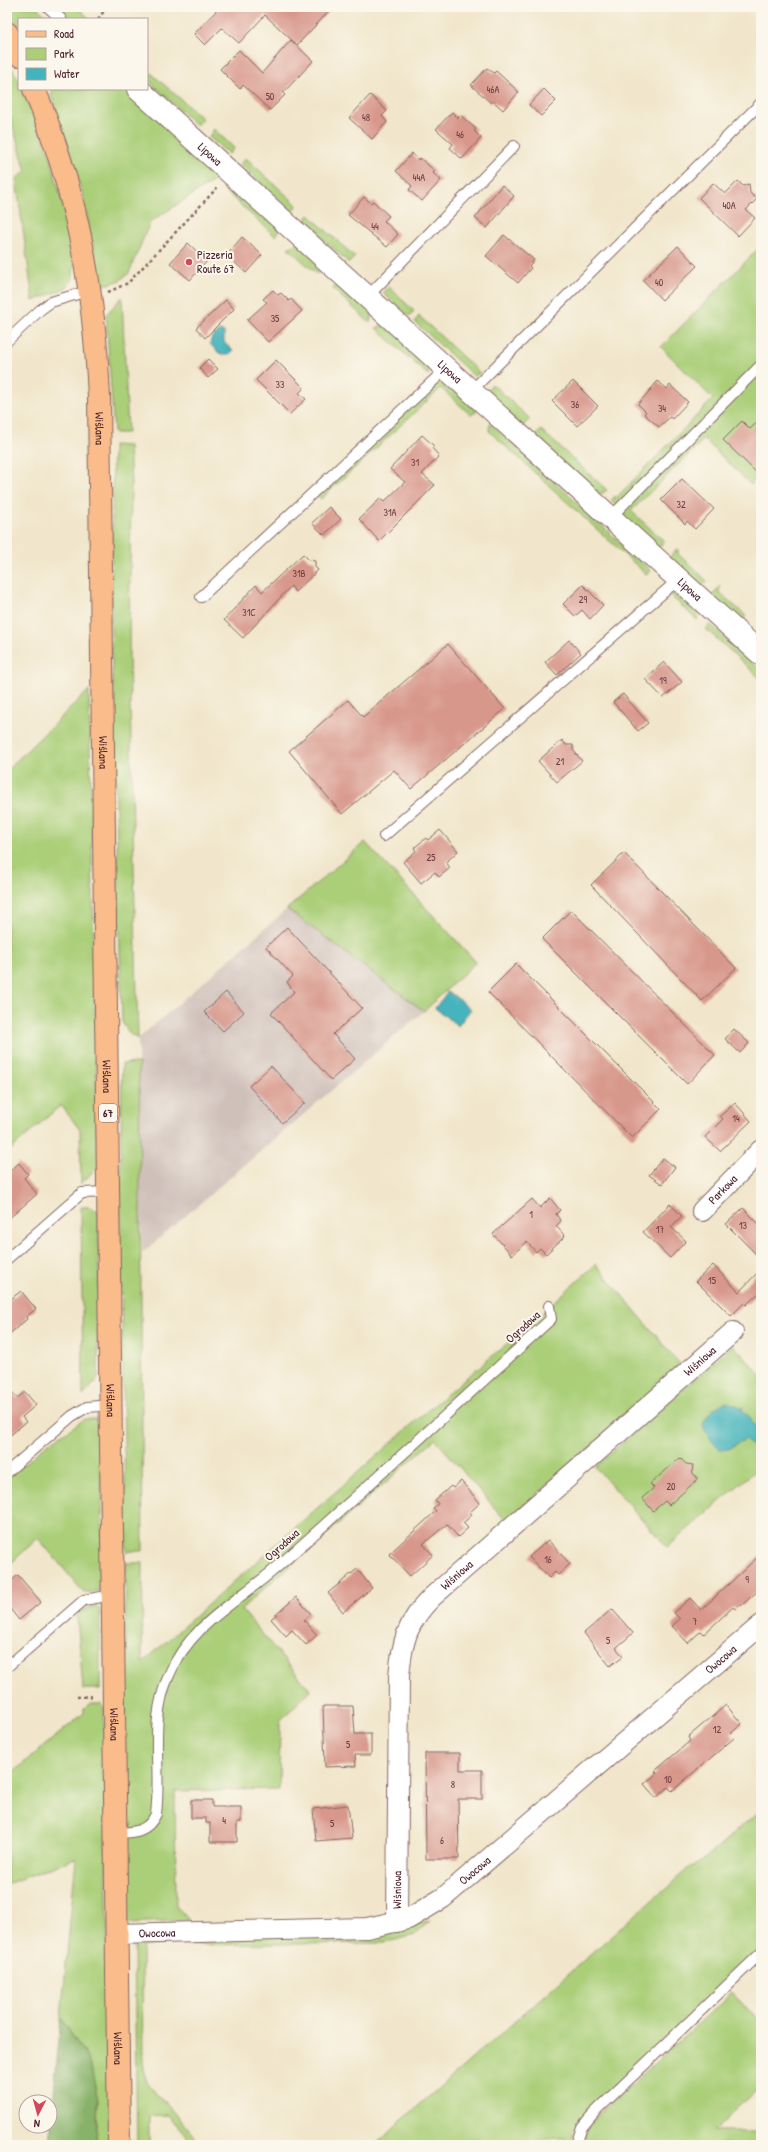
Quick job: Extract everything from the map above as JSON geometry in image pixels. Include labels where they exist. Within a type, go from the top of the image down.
[{"type":"main road","points":[[7,33],[18,53]]},
{"type":"main road","name":"Wiślana","points":[[34,90],[66,178],[81,238],[91,293],[99,397],[119,2145]]},
{"type":"street","name":"Lipowa","points":[[139,90],[472,390],[761,654]]},
{"type":"street","name":"Parkowa","points":[[702,1211],[761,1150]]},
{"type":"street","name":"Wiśniowa","points":[[397,1922],[399,1676],[402,1649],[412,1621],[419,1610],[432,1597],[733,1332]]},
{"type":"street","name":"Owocowa","points":[[116,1934],[344,1930],[367,1928],[397,1922],[417,1915],[444,1898],[761,1625]]},
{"type":"lane","points":[[48,7],[60,18]]},
{"type":"lane","points":[[472,390],[761,103]]},
{"type":"lane","points":[[368,296],[514,146]]},
{"type":"lane","points":[[7,341],[40,310],[51,302],[91,293]]},
{"type":"lane","points":[[611,517],[761,365]]},
{"type":"lane","points":[[201,597],[447,368]]},
{"type":"lane","points":[[384,836],[679,579]]},
{"type":"lane","points":[[7,1259],[82,1193],[108,1192]]},
{"type":"lane","name":"Ogrodowa","points":[[115,1833],[140,1831],[150,1824],[156,1814],[156,1742],[158,1717],[168,1676],[175,1662],[192,1636],[258,1584],[552,1319],[549,1306]]},
{"type":"lane","points":[[7,1472],[72,1416],[87,1407],[111,1405]]},
{"type":"lane","points":[[7,1667],[84,1600],[113,1595]]},
{"type":"lane","points":[[576,2145],[582,2127],[593,2114],[761,1953]]},
{"type":"path","points":[[99,18],[107,7]]},
{"type":"path","points":[[91,293],[109,292],[128,283],[231,173]]},
{"type":"shaded area","points":[[287,909],[424,1011],[142,1253],[138,1039]]},
{"type":"green space","points":[[7,7],[37,7],[48,18],[18,18],[18,34],[7,14]]},
{"type":"green space","points":[[58,7],[77,7],[89,18],[68,18]]},
{"type":"green space","points":[[7,59],[18,79],[18,90],[23,90],[50,155],[76,257],[72,280],[66,288],[33,301],[16,179],[26,171],[7,106]]},
{"type":"green space","points":[[151,73],[203,119],[196,125],[148,80]]},
{"type":"green space","points":[[53,90],[126,90],[220,177],[150,222],[129,273],[119,281],[101,286],[83,196],[51,94]]},
{"type":"green space","points":[[214,129],[234,148],[229,154],[209,137]]},
{"type":"green space","points":[[246,158],[297,205],[292,211],[240,164]]},
{"type":"green space","points":[[234,187],[281,226],[275,236],[222,188]]},
{"type":"green space","points":[[309,215],[355,257],[349,263],[304,222]]},
{"type":"green space","points":[[299,243],[322,265],[317,274],[288,248]]},
{"type":"green space","points":[[760,247],[761,475],[751,485],[704,439],[631,511],[664,541],[658,549],[624,520],[623,510],[724,410],[616,506],[611,501],[615,496],[616,498],[713,399],[661,347]]},
{"type":"green space","points":[[340,280],[373,311],[370,323],[333,289]]},
{"type":"green space","points":[[389,287],[414,311],[409,316],[383,293]]},
{"type":"green space","points":[[122,297],[128,433],[114,433],[106,315]]},
{"type":"green space","points":[[419,316],[480,373],[474,376],[415,322]]},
{"type":"green space","points":[[387,323],[431,366],[428,375],[376,328]]},
{"type":"green space","points":[[442,378],[477,411],[471,415],[441,388],[321,499],[316,494]]},
{"type":"green space","points":[[492,384],[530,419],[522,427],[487,392]]},
{"type":"green space","points":[[490,423],[651,571],[647,575],[489,431]]},
{"type":"green space","points":[[541,430],[607,490],[601,494],[595,493],[535,437]]},
{"type":"green space","points":[[113,445],[129,446],[131,481],[129,656],[138,1039],[130,1034],[122,1022],[111,629]]},
{"type":"green space","points":[[678,548],[678,554],[707,581],[700,588],[668,559]]},
{"type":"green space","points":[[720,586],[719,592],[746,616],[739,624],[710,598]]},
{"type":"green space","points":[[674,591],[698,614],[697,620],[670,595]]},
{"type":"green space","points":[[710,624],[761,671],[761,679],[706,629]]},
{"type":"green space","points":[[89,690],[98,1167],[81,1184],[80,1130],[61,1105],[7,1153],[7,770]]},
{"type":"green space","points":[[365,842],[476,962],[424,1011],[287,909]]},
{"type":"green space","points":[[139,1063],[143,1551],[126,1551],[120,1217],[122,1064]]},
{"type":"green space","points":[[81,1207],[88,1207],[99,1211],[98,1379],[83,1396]]},
{"type":"green space","points":[[596,1264],[683,1368],[506,1521],[435,1439],[241,1609],[310,1690],[280,1721],[279,1789],[175,1791],[176,1906],[189,1920],[127,1923],[124,1734],[126,1563],[143,1563],[142,1663],[427,1411],[523,1330]]},
{"type":"green space","points":[[733,1345],[761,1375],[761,1466],[667,1547],[595,1467]]},
{"type":"green space","points":[[85,1419],[95,1419],[102,1424],[102,1590],[84,1593],[38,1538],[7,1567],[7,1479],[46,1445]]},
{"type":"green space","points":[[95,1606],[99,1608],[100,1613],[100,1689],[83,1689],[77,1616],[81,1610]]},
{"type":"green space","points":[[91,1704],[101,1704],[104,1707],[111,2145],[96,2145],[98,2100],[73,2039],[61,2018],[76,1858],[7,1884],[7,1777],[84,1713],[84,1709]]},
{"type":"green space","points":[[761,1809],[761,1948],[575,2128],[570,2145],[567,2145],[566,2137],[537,2139],[536,2145],[374,2145],[691,1866],[702,1861]]},
{"type":"green space","points":[[430,1921],[414,1935],[384,1943],[188,1945],[188,1938],[397,1929]]},
{"type":"green space","points":[[155,1939],[162,1944],[142,1947],[143,2070],[147,2082],[202,2145],[193,2145],[168,2115],[149,2116],[149,2145],[137,2145],[134,1944]]},
{"type":"green space","points":[[732,1993],[761,2023],[761,2086],[714,2131],[761,2131],[761,2145],[581,2145],[587,2127],[601,2112]]},
{"type":"green space","points":[[61,2018],[90,2062],[98,2100],[96,2145],[49,2145],[50,2134],[58,2134],[58,2094],[54,2094]]},
{"type":"water","points":[[220,331],[224,332],[224,342],[233,351],[229,355],[221,355],[210,344],[212,337]]},
{"type":"water","points":[[448,991],[471,1009],[458,1026],[435,1008]]},
{"type":"water","points":[[728,1402],[743,1408],[742,1411],[750,1417],[754,1426],[761,1428],[761,1447],[752,1446],[745,1439],[729,1449],[720,1450],[710,1439],[703,1426],[704,1422],[712,1411],[720,1405]]},
{"type":"building","points":[[220,7],[333,7],[297,45],[265,15],[239,43],[222,28],[205,45],[194,34]]},
{"type":"building","points":[[291,40],[313,61],[283,93],[285,95],[270,110],[243,85],[240,89],[220,69],[239,50],[262,73]]},
{"type":"building","points":[[487,68],[494,73],[496,71],[519,92],[503,110],[493,101],[491,103],[471,85]]},
{"type":"building","points":[[544,89],[556,101],[541,116],[529,105]]},
{"type":"building","points":[[370,95],[387,111],[382,116],[387,122],[372,139],[349,118]]},
{"type":"building","points":[[452,112],[458,118],[460,115],[476,129],[474,131],[481,138],[462,159],[450,148],[453,144],[436,129]]},
{"type":"building","points":[[412,153],[418,160],[420,158],[435,171],[433,173],[441,180],[422,201],[409,190],[412,186],[396,171]]},
{"type":"building","points":[[738,181],[743,186],[749,184],[750,193],[757,199],[746,210],[755,218],[738,236],[699,198],[713,183],[725,194]]},
{"type":"building","points":[[502,185],[514,196],[487,228],[475,218]]},
{"type":"building","points":[[364,197],[371,203],[373,201],[389,216],[384,221],[398,234],[387,247],[348,215]]},
{"type":"building","points":[[504,235],[534,260],[529,266],[531,268],[518,283],[486,256]]},
{"type":"building","points":[[242,237],[262,255],[246,273],[227,255]]},
{"type":"building","points":[[188,243],[207,261],[190,280],[170,263]]},
{"type":"building","points":[[678,246],[697,266],[662,300],[643,280]]},
{"type":"building","points":[[273,290],[278,295],[281,293],[289,301],[291,299],[302,311],[268,342],[247,320],[267,302],[263,299]]},
{"type":"building","points":[[226,300],[234,309],[205,338],[196,328]]},
{"type":"building","points":[[208,359],[218,369],[208,378],[199,368]]},
{"type":"building","points":[[276,360],[304,388],[299,393],[306,399],[290,414],[256,380]]},
{"type":"building","points":[[573,381],[598,406],[577,426],[552,401]]},
{"type":"building","points":[[658,381],[667,389],[670,385],[688,402],[672,419],[670,417],[659,427],[644,414],[646,412],[638,404]]},
{"type":"building","points":[[761,419],[761,477],[723,440],[742,421],[750,429]]},
{"type":"building","points":[[422,435],[434,446],[432,448],[439,456],[422,474],[435,485],[379,541],[359,519],[380,499],[384,502],[405,482],[390,469]]},
{"type":"building","points":[[682,479],[714,509],[695,529],[687,521],[685,524],[661,500]]},
{"type":"building","points":[[329,507],[341,519],[324,535],[312,523]]},
{"type":"building","points":[[303,554],[309,560],[315,561],[315,567],[318,570],[295,592],[291,586],[243,638],[224,620],[256,585],[262,592]]},
{"type":"building","points":[[583,585],[603,605],[590,619],[582,610],[575,616],[563,604]]},
{"type":"building","points":[[569,640],[581,653],[557,675],[545,662]]},
{"type":"building","points":[[448,644],[505,709],[411,789],[394,770],[342,814],[289,751],[348,700],[363,717]]},
{"type":"building","points":[[664,662],[682,682],[663,698],[645,679]]},
{"type":"building","points":[[623,694],[648,723],[638,731],[613,702]]},
{"type":"building","points":[[562,740],[566,745],[573,745],[573,750],[582,761],[557,782],[538,761]]},
{"type":"building","points":[[440,830],[458,851],[446,862],[450,868],[439,877],[435,872],[421,883],[403,862],[416,851],[414,848],[426,838],[428,840]]},
{"type":"building","points":[[624,853],[736,968],[702,1001],[591,885]]},
{"type":"building","points":[[571,910],[715,1055],[687,1084],[542,939]]},
{"type":"building","points":[[287,927],[362,1008],[333,1034],[355,1059],[331,1080],[271,1013],[294,992],[287,982],[293,976],[266,947]]},
{"type":"building","points":[[516,964],[661,1109],[632,1138],[488,992]]},
{"type":"building","points":[[226,992],[244,1012],[223,1031],[204,1012]]},
{"type":"building","points":[[734,1029],[749,1043],[740,1053],[725,1039]]},
{"type":"building","points":[[271,1066],[305,1103],[282,1123],[249,1086]]},
{"type":"building","points":[[735,1103],[751,1121],[720,1151],[705,1137],[723,1119],[720,1116]]},
{"type":"building","points":[[663,1158],[675,1167],[662,1184],[649,1175]]},
{"type":"building","points":[[19,1163],[28,1174],[24,1178],[37,1194],[7,1220],[7,1174]]},
{"type":"building","points":[[550,1198],[560,1210],[556,1214],[561,1221],[556,1226],[565,1236],[546,1254],[540,1248],[536,1252],[527,1242],[512,1255],[493,1234],[532,1199],[540,1208]]},
{"type":"building","points":[[670,1204],[682,1216],[671,1227],[686,1241],[670,1258],[643,1232]]},
{"type":"building","points":[[743,1208],[761,1226],[761,1259],[726,1224]]},
{"type":"building","points":[[713,1265],[739,1292],[761,1269],[761,1291],[746,1305],[744,1303],[731,1316],[696,1281]]},
{"type":"building","points":[[21,1291],[36,1309],[7,1336],[7,1302]]},
{"type":"building","points":[[7,1386],[17,1398],[25,1392],[36,1405],[22,1417],[26,1422],[7,1438]]},
{"type":"building","points":[[680,1458],[686,1464],[693,1465],[692,1472],[698,1479],[669,1505],[665,1501],[653,1511],[642,1498],[654,1488],[650,1484]]},
{"type":"building","points":[[461,1481],[480,1503],[470,1512],[472,1515],[463,1523],[468,1528],[458,1537],[447,1524],[423,1544],[433,1555],[410,1576],[389,1554],[436,1511],[433,1508],[438,1504],[435,1500],[451,1486],[453,1488]]},
{"type":"building","points":[[548,1540],[570,1564],[558,1575],[555,1572],[549,1578],[529,1557]]},
{"type":"building","points":[[761,1554],[761,1588],[742,1605],[740,1604],[735,1609],[733,1607],[704,1634],[701,1631],[688,1643],[672,1626],[680,1619],[674,1613],[690,1598],[701,1610]]},
{"type":"building","points":[[357,1569],[372,1588],[343,1612],[328,1593]]},
{"type":"building","points":[[18,1575],[41,1602],[19,1620],[7,1605],[7,1585]]},
{"type":"building","points":[[296,1597],[311,1614],[304,1620],[317,1635],[306,1645],[292,1630],[286,1636],[271,1619]]},
{"type":"building","points":[[612,1609],[633,1633],[616,1648],[623,1656],[610,1666],[584,1633]]},
{"type":"building","points":[[726,1705],[742,1724],[730,1734],[734,1738],[672,1791],[668,1787],[656,1798],[644,1784],[657,1773],[655,1771],[690,1741],[688,1737]]},
{"type":"building","points":[[323,1706],[353,1706],[355,1734],[371,1734],[371,1755],[355,1755],[356,1766],[325,1767]]},
{"type":"building","points":[[425,1753],[460,1753],[460,1770],[482,1770],[482,1799],[458,1799],[459,1859],[426,1859]]},
{"type":"building","points":[[191,1800],[212,1800],[212,1807],[241,1807],[241,1822],[237,1822],[237,1842],[210,1842],[210,1823],[206,1823],[206,1818],[191,1818]]},
{"type":"building","points":[[348,1805],[352,1838],[316,1841],[313,1809]]},
{"type":"place","name":"Pizzeria Route 67","points":[[189,262]]}]
